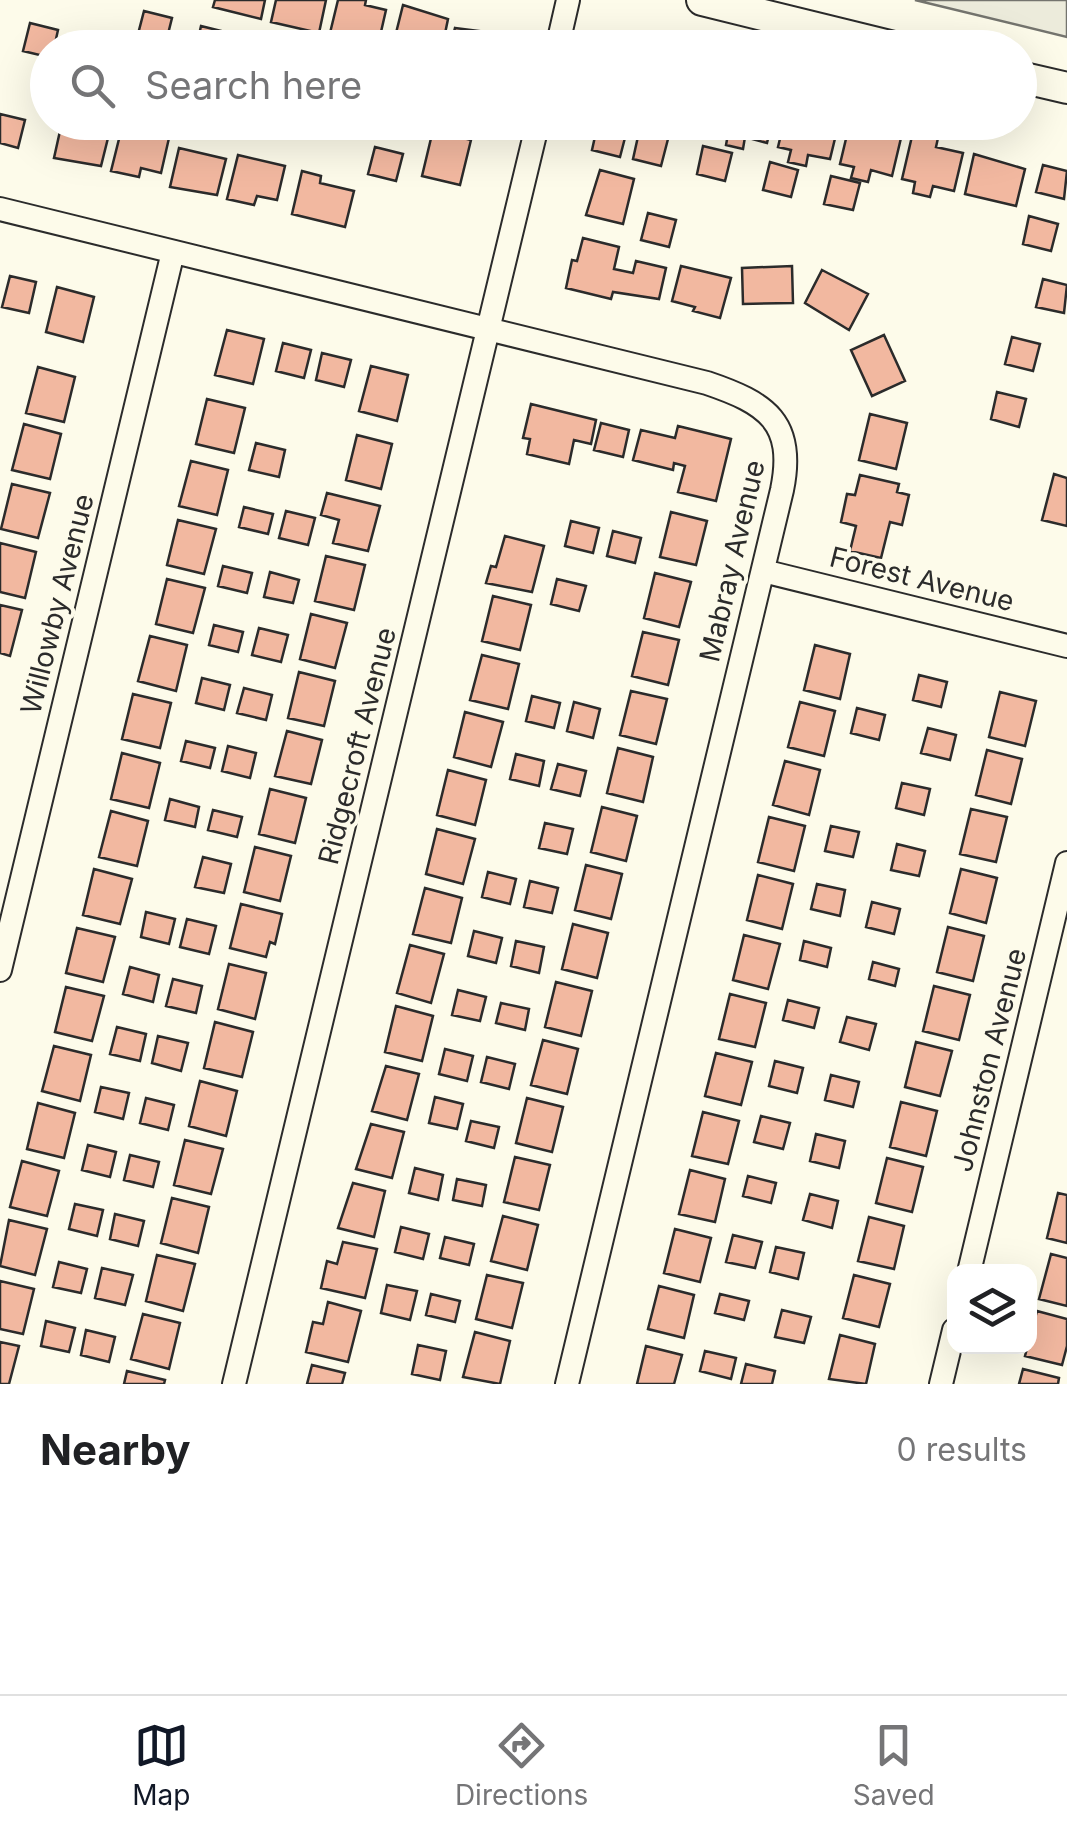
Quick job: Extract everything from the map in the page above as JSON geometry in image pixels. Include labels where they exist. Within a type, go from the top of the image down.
[{"type":"street","points":[[561,30],[568,0]]},
{"type":"street","points":[[702,0],[824,30]]},
{"type":"street","points":[[1037,81],[1067,88]]},
{"type":"street","name":"Ridgecroft Avenue","points":[[234,1384],[534,140]]},
{"type":"street","name":"Mabray Avenue","points":[[0,209],[707,383],[748,396],[781,428],[787,454],[782,490],[567,1384]]},
{"type":"street","name":"Willowby Avenue","points":[[0,970],[173,252]]},
{"type":"street","name":"Forest Avenue","points":[[763,571],[1067,646]]},
{"type":"street","name":"Johnston Avenue","points":[[970,1264],[1067,863]]},
{"type":"street","points":[[942,1384],[949,1354]]},
{"type":"shaded area","points":[[915,0],[1067,0],[1067,37]]},
{"type":"building","points":[[215,0],[265,0],[261,19],[213,7]]},
{"type":"building","points":[[276,0],[326,0],[320,30],[271,22]]},
{"type":"building","points":[[338,0],[366,0],[365,5],[386,10],[381,30],[331,30]]},
{"type":"building","points":[[403,5],[448,19],[446,30],[397,30]]},
{"type":"building","points":[[144,11],[172,18],[169,30],[139,30]]},
{"type":"building","points":[[30,23],[58,30],[30,30],[30,53],[23,51]]},
{"type":"building","points":[[0,114],[25,120],[18,148],[0,143]]},
{"type":"building","points":[[58,140],[108,140],[101,166],[54,158]]},
{"type":"building","points":[[119,140],[169,140],[161,173],[141,168],[139,177],[111,171]]},
{"type":"building","points":[[431,140],[471,140],[460,185],[422,176]]},
{"type":"building","points":[[594,140],[624,140],[620,157],[592,150]]},
{"type":"building","points":[[637,140],[668,140],[661,166],[633,159]]},
{"type":"building","points":[[727,140],[744,140],[743,149],[726,145]]},
{"type":"building","points":[[780,140],[835,140],[830,159],[808,155],[806,166],[788,162],[791,150],[778,147]]},
{"type":"building","points":[[846,140],[901,140],[892,176],[871,170],[868,182],[851,178],[854,167],[840,164]]},
{"type":"building","points":[[911,140],[938,140],[936,147],[963,153],[954,191],[933,186],[930,197],[913,193],[915,182],[902,179]]},
{"type":"building","points":[[703,146],[732,153],[725,181],[697,174]]},
{"type":"building","points":[[375,147],[403,154],[396,181],[368,174]]},
{"type":"building","points":[[179,148],[226,159],[217,195],[170,187]]},
{"type":"building","points":[[974,154],[1025,169],[1016,206],[965,194]]},
{"type":"building","points":[[238,155],[285,166],[277,200],[257,196],[254,205],[227,199]]},
{"type":"building","points":[[770,162],[798,170],[791,197],[763,190]]},
{"type":"building","points":[[1043,165],[1067,171],[1064,199],[1036,192]]},
{"type":"building","points":[[600,170],[634,179],[623,224],[586,215]]},
{"type":"building","points":[[302,171],[321,176],[320,183],[354,191],[345,227],[292,214]]},
{"type":"building","points":[[831,176],[860,183],[853,210],[824,204]]},
{"type":"building","points":[[648,213],[676,220],[669,247],[641,240]]},
{"type":"building","points":[[1029,216],[1058,224],[1051,251],[1023,244]]},
{"type":"building","points":[[583,238],[619,247],[614,269],[633,273],[636,261],[666,268],[659,299],[613,292],[611,299],[566,288],[572,260],[577,261]]},
{"type":"building","points":[[681,266],[731,278],[720,318],[672,301]]},
{"type":"building","points":[[792,266],[793,303],[743,304],[742,268]]},
{"type":"building","points":[[822,270],[868,294],[849,330],[805,303]]},
{"type":"building","points":[[10,276],[36,282],[29,313],[2,307]]},
{"type":"building","points":[[1043,279],[1067,285],[1064,313],[1036,307]]},
{"type":"building","points":[[57,287],[94,297],[83,342],[46,332]]},
{"type":"building","points":[[227,330],[264,339],[253,384],[215,375]]},
{"type":"building","points":[[884,335],[905,381],[872,396],[851,350]]},
{"type":"building","points":[[1012,337],[1040,344],[1033,371],[1005,364]]},
{"type":"building","points":[[283,343],[311,350],[304,378],[276,371]]},
{"type":"building","points":[[322,353],[351,360],[344,387],[316,380]]},
{"type":"building","points":[[371,366],[408,375],[397,421],[359,411]]},
{"type":"building","points":[[38,367],[75,377],[64,422],[26,413]]},
{"type":"building","points":[[997,392],[1026,399],[1019,427],[991,419]]},
{"type":"building","points":[[207,399],[245,408],[234,453],[196,444]]},
{"type":"building","points":[[531,404],[596,420],[591,444],[574,440],[569,464],[527,454],[530,439],[523,438]]},
{"type":"building","points":[[870,414],[907,423],[896,469],[859,460]]},
{"type":"building","points":[[601,423],[629,430],[623,457],[594,450]]},
{"type":"building","points":[[24,424],[61,434],[50,479],[12,470]]},
{"type":"building","points":[[678,426],[731,439],[716,501],[678,492],[685,466],[674,463],[673,470],[633,460],[641,430],[675,438]]},
{"type":"building","points":[[357,435],[392,444],[381,489],[346,480]]},
{"type":"building","points":[[256,443],[285,450],[279,477],[249,470]]},
{"type":"building","points":[[191,461],[228,470],[217,515],[179,506]]},
{"type":"building","points":[[1054,474],[1067,478],[1067,526],[1042,520]]},
{"type":"building","points":[[860,475],[899,484],[897,492],[909,495],[902,525],[890,522],[881,558],[850,551],[856,526],[841,522],[847,494],[855,495]]},
{"type":"building","points":[[12,484],[50,493],[38,538],[1,529]]},
{"type":"building","points":[[327,493],[380,506],[368,551],[333,543],[339,520],[321,515]]},
{"type":"building","points":[[244,507],[273,514],[268,534],[239,527]]},
{"type":"building","points":[[286,511],[315,518],[308,545],[279,538]]},
{"type":"building","points":[[671,512],[707,521],[696,565],[660,557]]},
{"type":"building","points":[[178,520],[216,529],[204,574],[167,565]]},
{"type":"building","points":[[571,521],[599,528],[593,553],[565,546]]},
{"type":"building","points":[[613,531],[641,538],[635,563],[607,556]]},
{"type":"building","points":[[505,536],[544,546],[532,592],[486,583],[491,566],[496,567]]},
{"type":"building","points":[[0,543],[36,552],[25,598],[0,592]]},
{"type":"building","points":[[326,556],[365,565],[354,610],[315,601]]},
{"type":"building","points":[[223,566],[252,573],[247,593],[218,586]]},
{"type":"building","points":[[270,572],[299,580],[293,603],[264,597]]},
{"type":"building","points":[[655,573],[691,582],[679,627],[644,618]]},
{"type":"building","points":[[167,579],[205,588],[193,633],[156,624]]},
{"type":"building","points":[[557,579],[586,586],[579,611],[551,604]]},
{"type":"building","points":[[493,596],[531,605],[520,650],[482,641]]},
{"type":"building","points":[[0,605],[22,610],[10,656],[0,653]]},
{"type":"building","points":[[311,614],[347,623],[335,668],[300,659]]},
{"type":"building","points":[[214,625],[243,632],[238,652],[209,645]]},
{"type":"building","points":[[259,628],[288,635],[281,662],[252,655]]},
{"type":"building","points":[[643,632],[679,640],[668,685],[632,676]]},
{"type":"building","points":[[150,636],[187,645],[176,691],[138,681]]},
{"type":"building","points":[[815,645],[850,654],[840,699],[804,690]]},
{"type":"building","points":[[482,655],[519,664],[508,709],[470,700]]},
{"type":"building","points":[[299,672],[335,681],[324,726],[288,718]]},
{"type":"building","points":[[919,675],[947,682],[941,707],[913,700]]},
{"type":"building","points":[[202,678],[230,685],[224,710],[196,703]]},
{"type":"building","points":[[244,688],[272,695],[266,720],[237,713]]},
{"type":"building","points":[[631,691],[667,699],[656,744],[620,735]]},
{"type":"building","points":[[1000,692],[1036,701],[1025,746],[989,737]]},
{"type":"building","points":[[133,694],[171,703],[160,748],[122,739]]},
{"type":"building","points":[[532,696],[560,703],[554,728],[526,721]]},
{"type":"building","points":[[574,702],[600,709],[593,738],[567,731]]},
{"type":"building","points":[[800,702],[835,711],[824,756],[788,747]]},
{"type":"building","points":[[857,708],[885,715],[879,740],[851,733]]},
{"type":"building","points":[[465,712],[503,722],[491,767],[454,757]]},
{"type":"building","points":[[928,728],[956,735],[950,760],[921,753]]},
{"type":"building","points":[[287,731],[322,740],[311,784],[275,776]]},
{"type":"building","points":[[186,741],[215,748],[210,768],[181,761]]},
{"type":"building","points":[[228,746],[256,753],[250,778],[222,771]]},
{"type":"building","points":[[618,748],[653,757],[643,802],[607,793]]},
{"type":"building","points":[[987,750],[1022,759],[1011,804],[976,795]]},
{"type":"building","points":[[122,753],[160,763],[149,808],[111,799]]},
{"type":"building","points":[[516,754],[544,761],[539,786],[510,779]]},
{"type":"building","points":[[785,761],[820,770],[809,815],[773,805]]},
{"type":"building","points":[[558,764],[586,771],[580,796],[551,789]]},
{"type":"building","points":[[448,770],[486,780],[475,825],[437,815]]},
{"type":"building","points":[[902,783],[930,789],[924,815],[896,808]]},
{"type":"building","points":[[270,789],[306,798],[295,843],[259,834]]},
{"type":"building","points":[[170,799],[199,807],[195,827],[165,820]]},
{"type":"building","points":[[602,807],[637,816],[626,861],[591,852]]},
{"type":"building","points":[[971,809],[1007,817],[996,862],[960,854]]},
{"type":"building","points":[[213,810],[242,817],[237,837],[208,830]]},
{"type":"building","points":[[111,811],[148,821],[137,866],[99,857]]},
{"type":"building","points":[[769,817],[805,826],[794,871],[758,862]]},
{"type":"building","points":[[545,823],[573,829],[567,854],[539,848]]},
{"type":"building","points":[[831,826],[859,832],[853,857],[825,851]]},
{"type":"building","points":[[437,829],[475,839],[463,884],[426,874]]},
{"type":"building","points":[[897,844],[925,851],[919,876],[891,870]]},
{"type":"building","points":[[255,847],[291,856],[280,901],[244,892]]},
{"type":"building","points":[[203,857],[231,864],[224,893],[195,887]]},
{"type":"building","points":[[586,865],[622,874],[611,919],[575,910]]},
{"type":"building","points":[[94,869],[132,879],[120,924],[83,915]]},
{"type":"building","points":[[961,869],[997,878],[986,923],[950,913]]},
{"type":"building","points":[[488,872],[516,879],[510,904],[482,897]]},
{"type":"building","points":[[758,875],[793,884],[782,929],[747,920]]},
{"type":"building","points":[[530,881],[558,888],[552,913],[524,907]]},
{"type":"building","points":[[817,884],[845,890],[840,916],[811,909]]},
{"type":"building","points":[[425,888],[462,898],[451,943],[413,934]]},
{"type":"building","points":[[872,902],[900,909],[894,934],[866,927]]},
{"type":"building","points":[[241,904],[282,914],[275,944],[270,942],[266,957],[230,948]]},
{"type":"building","points":[[146,912],[175,919],[169,944],[141,937]]},
{"type":"building","points":[[187,919],[216,926],[209,954],[180,947]]},
{"type":"building","points":[[573,924],[608,933],[597,978],[562,969]]},
{"type":"building","points":[[948,927],[984,936],[973,981],[937,972]]},
{"type":"building","points":[[77,928],[115,937],[103,982],[66,973]]},
{"type":"building","points":[[474,931],[502,938],[496,963],[468,956]]},
{"type":"building","points":[[744,935],[780,944],[768,989],[733,980]]},
{"type":"building","points":[[516,941],[544,947],[539,973],[511,966]]},
{"type":"building","points":[[804,941],[831,948],[827,967],[800,960]]},
{"type":"building","points":[[410,945],[444,954],[431,1003],[397,993]]},
{"type":"building","points":[[873,962],[899,969],[895,986],[869,979]]},
{"type":"building","points":[[229,964],[266,973],[255,1019],[218,1009]]},
{"type":"building","points":[[130,967],[159,975],[153,1002],[123,994]]},
{"type":"building","points":[[173,979],[202,986],[196,1013],[166,1006]]},
{"type":"building","points":[[556,982],[592,991],[581,1036],[545,1027]]},
{"type":"building","points":[[934,986],[970,995],[959,1040],[923,1031]]},
{"type":"building","points":[[66,987],[104,996],[92,1041],[55,1032]]},
{"type":"building","points":[[458,990],[486,997],[480,1021],[452,1015]]},
{"type":"building","points":[[730,994],[766,1003],[755,1047],[719,1039]]},
{"type":"building","points":[[788,1000],[819,1008],[814,1028],[783,1020]]},
{"type":"building","points":[[501,1003],[529,1009],[525,1030],[496,1023]]},
{"type":"building","points":[[396,1006],[433,1016],[422,1061],[385,1052]]},
{"type":"building","points":[[847,1017],[876,1024],[869,1050],[840,1042]]},
{"type":"building","points":[[215,1022],[253,1032],[242,1077],[204,1068]]},
{"type":"building","points":[[117,1027],[146,1034],[140,1061],[110,1054]]},
{"type":"building","points":[[158,1036],[188,1043],[181,1071],[152,1063]]},
{"type":"building","points":[[543,1040],[578,1049],[567,1094],[531,1085]]},
{"type":"building","points":[[916,1042],[952,1051],[940,1096],[905,1087]]},
{"type":"building","points":[[54,1046],[91,1055],[80,1101],[42,1091]]},
{"type":"building","points":[[445,1049],[473,1056],[467,1081],[439,1074]]},
{"type":"building","points":[[716,1053],[752,1062],[741,1105],[705,1096]]},
{"type":"building","points":[[487,1057],[515,1064],[509,1089],[481,1082]]},
{"type":"building","points":[[775,1061],[803,1068],[797,1093],[769,1086]]},
{"type":"building","points":[[386,1066],[419,1074],[407,1120],[372,1111]]},
{"type":"building","points":[[831,1075],[859,1082],[853,1107],[825,1100]]},
{"type":"building","points":[[200,1081],[237,1091],[226,1136],[189,1126]]},
{"type":"building","points":[[101,1087],[129,1093],[123,1119],[95,1112]]},
{"type":"building","points":[[435,1097],[463,1104],[457,1129],[429,1123]]},
{"type":"building","points":[[146,1098],[174,1105],[168,1130],[140,1123]]},
{"type":"building","points":[[527,1098],[563,1107],[552,1152],[516,1143]]},
{"type":"building","points":[[901,1102],[937,1111],[926,1156],[890,1147]]},
{"type":"building","points":[[38,1103],[75,1113],[64,1158],[27,1149]]},
{"type":"building","points":[[703,1112],[739,1121],[728,1164],[692,1156]]},
{"type":"building","points":[[761,1116],[790,1123],[783,1149],[754,1142]]},
{"type":"building","points":[[471,1121],[499,1127],[494,1148],[466,1141]]},
{"type":"building","points":[[371,1124],[404,1132],[392,1178],[356,1169]]},
{"type":"building","points":[[816,1134],[845,1141],[839,1168],[810,1161]]},
{"type":"building","points":[[185,1140],[223,1149],[211,1194],[174,1185]]},
{"type":"building","points":[[88,1145],[116,1152],[110,1177],[82,1170]]},
{"type":"building","points":[[130,1155],[159,1162],[153,1187],[124,1180]]},
{"type":"building","points":[[515,1157],[550,1165],[539,1210],[504,1202]]},
{"type":"building","points":[[887,1158],[923,1167],[912,1212],[876,1203]]},
{"type":"building","points":[[22,1161],[59,1171],[47,1216],[10,1207]]},
{"type":"building","points":[[415,1168],[443,1175],[438,1200],[409,1193]]},
{"type":"building","points":[[690,1170],[725,1179],[715,1222],[679,1214]]},
{"type":"building","points":[[748,1176],[776,1183],[771,1203],[743,1196]]},
{"type":"building","points":[[457,1179],[486,1185],[482,1206],[453,1200]]},
{"type":"building","points":[[353,1183],[385,1191],[374,1237],[338,1228]]},
{"type":"building","points":[[1058,1193],[1067,1195],[1067,1243],[1047,1238]]},
{"type":"building","points":[[810,1194],[838,1201],[832,1228],[803,1220]]},
{"type":"building","points":[[172,1198],[209,1207],[198,1253],[161,1243]]},
{"type":"building","points":[[75,1204],[103,1210],[97,1236],[69,1229]]},
{"type":"building","points":[[115,1214],[144,1221],[138,1246],[110,1239]]},
{"type":"building","points":[[503,1216],[538,1225],[527,1270],[491,1261]]},
{"type":"building","points":[[869,1217],[904,1226],[894,1269],[858,1261]]},
{"type":"building","points":[[9,1220],[47,1229],[35,1275],[0,1266]]},
{"type":"building","points":[[401,1227],[429,1234],[423,1259],[395,1252]]},
{"type":"building","points":[[675,1229],[711,1238],[700,1282],[664,1273]]},
{"type":"building","points":[[733,1235],[762,1242],[755,1268],[726,1262]]},
{"type":"building","points":[[445,1237],[474,1244],[469,1265],[440,1258]]},
{"type":"building","points":[[343,1242],[377,1249],[365,1298],[321,1288],[327,1261],[337,1264]]},
{"type":"building","points":[[776,1247],[804,1253],[798,1279],[770,1272]]},
{"type":"building","points":[[1051,1254],[1067,1258],[1067,1306],[1039,1299]]},
{"type":"building","points":[[157,1255],[195,1264],[183,1311],[146,1301]]},
{"type":"building","points":[[59,1262],[87,1269],[81,1293],[53,1287]]},
{"type":"building","points":[[102,1268],[133,1275],[125,1305],[95,1298]]},
{"type":"building","points":[[487,1275],[523,1283],[512,1328],[476,1319]]},
{"type":"building","points":[[854,1275],[890,1284],[879,1327],[843,1318]]},
{"type":"building","points":[[0,1281],[34,1289],[23,1334],[0,1329]]},
{"type":"building","points":[[387,1285],[417,1291],[410,1320],[381,1313]]},
{"type":"building","points":[[659,1286],[694,1295],[684,1338],[648,1329]]},
{"type":"building","points":[[431,1294],[460,1301],[455,1322],[426,1315]]},
{"type":"building","points":[[720,1294],[749,1301],[744,1320],[715,1313]]},
{"type":"building","points":[[328,1302],[361,1311],[348,1362],[306,1352],[313,1322],[323,1324]]},
{"type":"building","points":[[782,1310],[811,1317],[804,1343],[775,1337]]},
{"type":"building","points":[[1037,1311],[1067,1319],[1062,1365],[1025,1356],[1037,1354]]},
{"type":"building","points":[[143,1314],[180,1323],[169,1369],[131,1359]]},
{"type":"building","points":[[46,1321],[75,1328],[69,1352],[41,1346]]},
{"type":"building","points":[[86,1330],[115,1337],[109,1362],[81,1355]]},
{"type":"building","points":[[475,1332],[510,1341],[500,1384],[463,1377]]},
{"type":"building","points":[[840,1335],[875,1344],[866,1384],[829,1379]]},
{"type":"building","points":[[0,1342],[19,1346],[9,1384],[0,1384]]},
{"type":"building","points":[[418,1345],[446,1351],[440,1380],[412,1374]]},
{"type":"building","points":[[646,1346],[682,1355],[674,1384],[637,1384]]},
{"type":"building","points":[[705,1351],[736,1358],[731,1379],[700,1371]]},
{"type":"building","points":[[746,1364],[775,1371],[772,1384],[741,1384]]},
{"type":"building","points":[[312,1365],[345,1373],[342,1384],[307,1384]]},
{"type":"building","points":[[1023,1369],[1059,1378],[1058,1384],[1019,1384]]},
{"type":"building","points":[[127,1371],[165,1380],[164,1384],[124,1384]]}]
